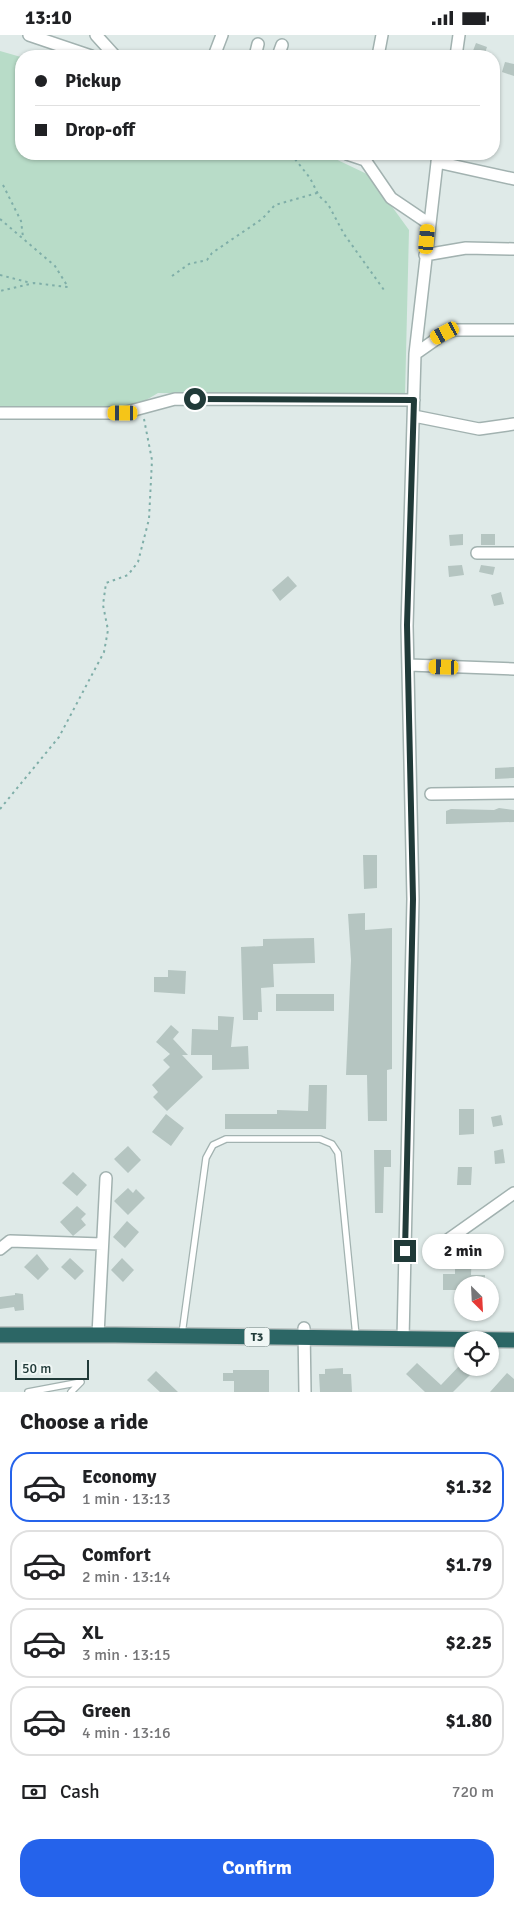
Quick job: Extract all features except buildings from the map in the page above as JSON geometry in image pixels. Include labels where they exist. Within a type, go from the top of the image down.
[{"type":"highway","name":"T3","points":[[0,1325],[98,1330],[403,1334],[514,1340]]},
{"type":"highway","name":"T3","points":[[0,1335],[98,1330]]},
{"type":"highway","name":"T3","points":[[403,1334],[514,1330]]},
{"type":"street","points":[[29,35],[73,50]]},
{"type":"street","points":[[96,35],[110,50]]},
{"type":"street","points":[[216,50],[222,35]]},
{"type":"street","points":[[379,50],[382,35]]},
{"type":"street","points":[[457,50],[459,35]]},
{"type":"street","points":[[257,50],[258,45]]},
{"type":"street","points":[[371,160],[390,198],[428,223]]},
{"type":"street","points":[[403,1334],[413,899],[407,625],[415,354],[428,223],[437,160]]},
{"type":"street","points":[[444,160],[514,179]]},
{"type":"street","points":[[425,255],[466,248],[514,249]]},
{"type":"street","points":[[415,354],[445,333],[455,330],[514,330]]},
{"type":"street","points":[[0,413],[123,413],[175,399],[414,400]]},
{"type":"street","points":[[414,416],[479,429],[514,424]]},
{"type":"street","points":[[476,553],[514,553]]},
{"type":"street","points":[[409,665],[514,669]]},
{"type":"street","points":[[432,794],[514,793]]},
{"type":"street","points":[[98,1330],[106,1178]]},
{"type":"street","points":[[442,1244],[514,1193]]},
{"type":"street","points":[[0,1249],[10,1241],[102,1244]]},
{"type":"street","points":[[304,1333],[305,1392]]},
{"type":"lane","points":[[182,1331],[206,1158],[214,1145],[226,1139],[320,1139],[332,1144],[338,1153],[356,1333]]},
{"type":"lane","points":[[28,1392],[81,1382],[71,1392]]},
{"type":"path","points":[[296,160],[310,178],[317,193],[328,204],[344,234],[384,290]]},
{"type":"path","points":[[2,185],[21,221],[23,237]]},
{"type":"path","points":[[172,276],[189,265],[207,260],[212,253],[262,219],[275,205],[317,193]]},
{"type":"path","points":[[0,219],[55,266],[68,287],[34,283],[0,275]]},
{"type":"path","points":[[0,291],[34,283]]},
{"type":"path","points":[[0,809],[59,737],[104,652],[108,630],[103,605],[106,583],[128,575],[138,562],[149,519],[152,460],[142,409]]},
{"type":"green space","points":[[0,51],[15,55],[15,160],[338,160],[369,175],[409,230],[405,396],[158,393],[131,409],[0,415]]},
{"type":"route","points":[[195,399],[414,400],[407,625],[413,899],[405,1251]]}]
